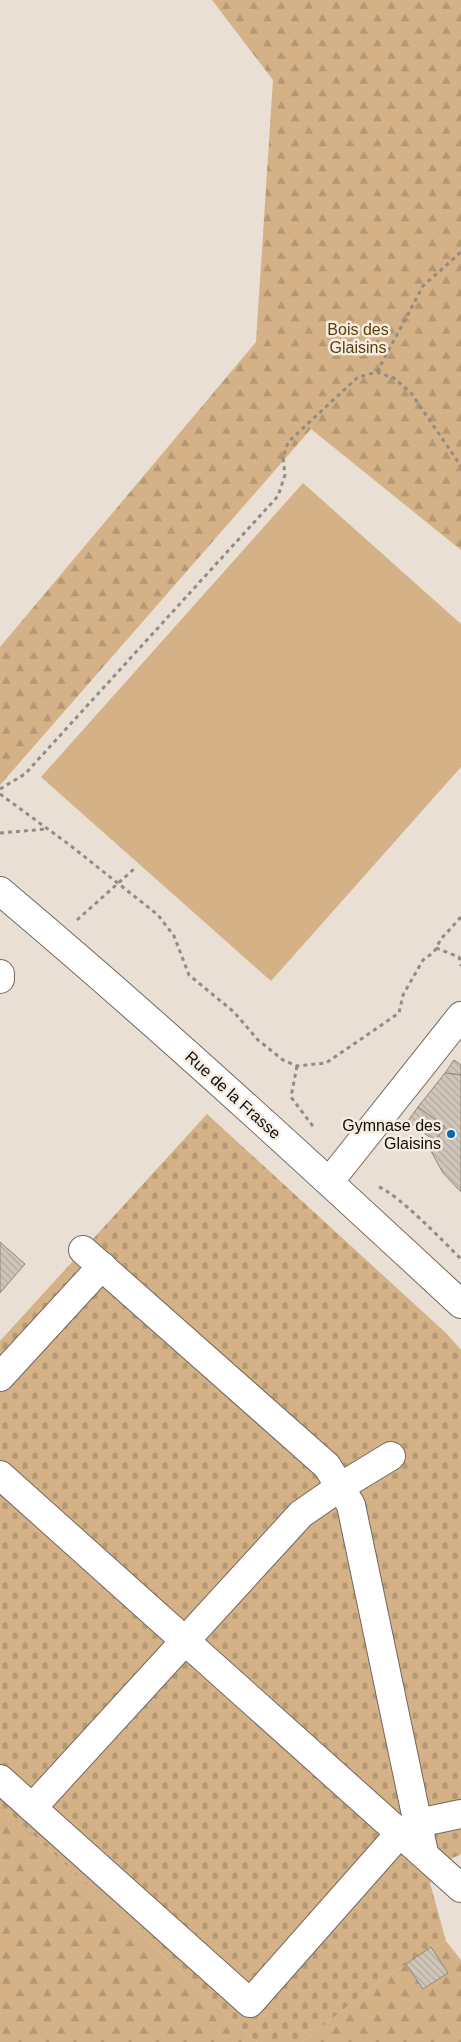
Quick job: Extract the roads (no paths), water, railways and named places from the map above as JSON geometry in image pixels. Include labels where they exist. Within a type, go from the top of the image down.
[{"type":"street","name":"Rue de la Frasse","points":[[0,891],[56,938],[329,1182],[461,1304]]},
{"type":"street","points":[[0,974],[0,979]]},
{"type":"street","points":[[329,1182],[461,1016]]},
{"type":"street","points":[[0,1377],[92,1258],[327,1466],[351,1505],[409,1828]]},
{"type":"street","points":[[32,1808],[301,1514],[340,1487],[391,1456]]},
{"type":"street","points":[[0,1475],[186,1640],[409,1828],[433,1861],[461,1888]]},
{"type":"street","points":[[0,1779],[250,2003],[409,1828],[461,1814]]},
{"type":"place","name":"Gymnase des Glaisins","points":[[451,1134]]},
{"type":"park label","name":"Bois des Glaisins","points":[[358,338]]}]
